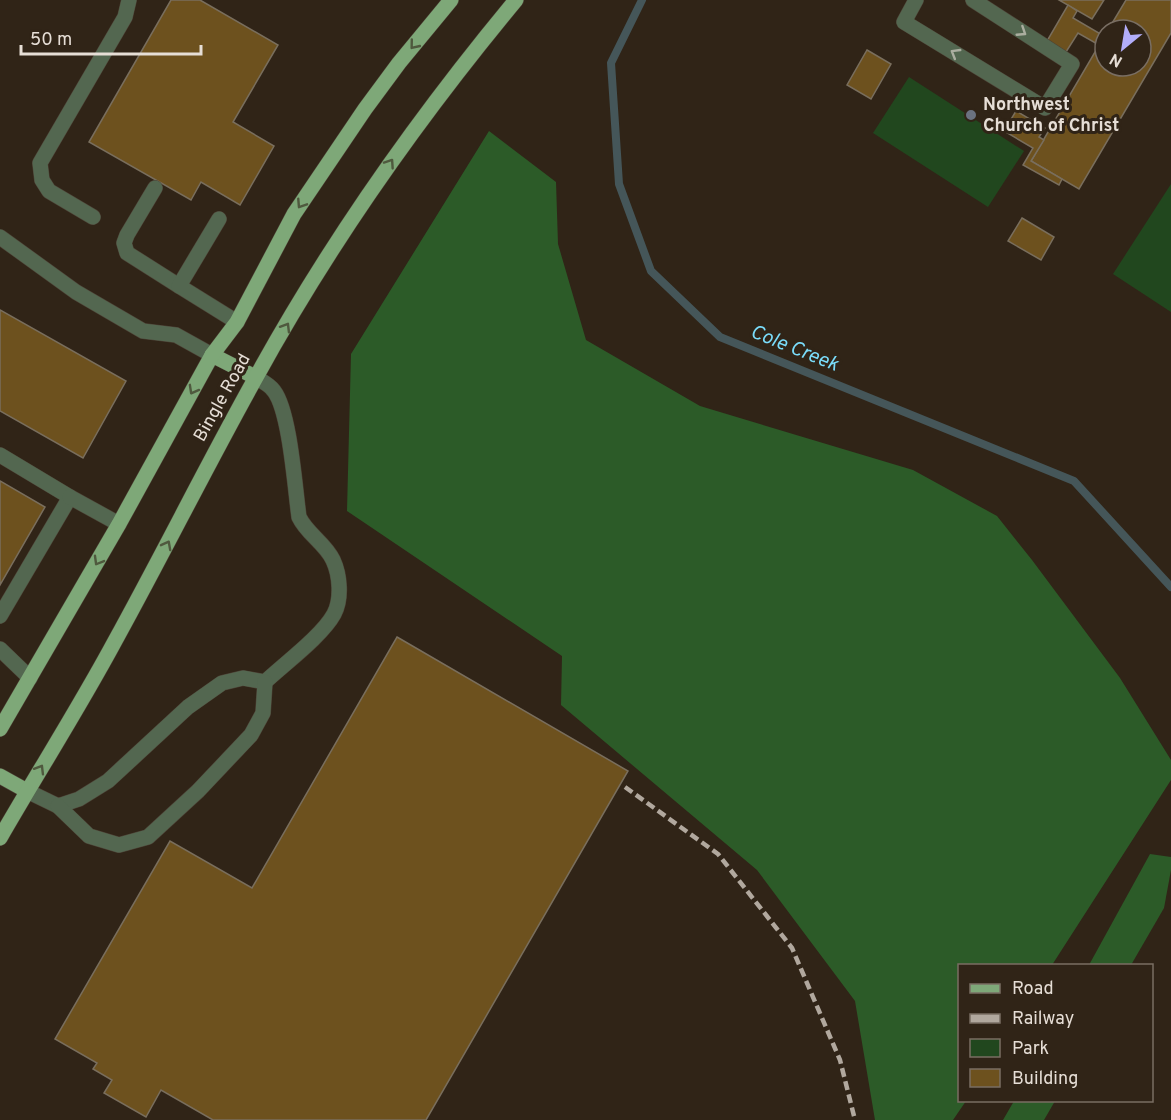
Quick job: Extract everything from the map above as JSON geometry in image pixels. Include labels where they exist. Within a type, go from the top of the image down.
[{"type":"main road","name":"Bingle Road","points":[[0,729],[119,524],[212,355],[237,322],[294,214],[399,63],[451,0]]},
{"type":"main road","name":"Bingle Road","points":[[0,838],[114,644],[255,377],[325,261],[395,156],[468,58],[516,0]]},
{"type":"main road","points":[[212,355],[255,377]]},
{"type":"main road","points":[[0,776],[27,791]]},
{"type":"lane","points":[[93,217],[49,191],[42,180],[40,163],[125,16],[129,0]]},
{"type":"lane","points":[[916,0],[904,22],[1045,108],[1072,64],[973,0]]},
{"type":"lane","points":[[155,188],[127,235],[124,243],[127,253],[237,322]]},
{"type":"lane","points":[[179,286],[219,219]]},
{"type":"lane","points":[[0,237],[76,292],[143,331],[176,335],[212,355]]},
{"type":"lane","points":[[27,791],[58,806],[89,836],[119,845],[148,837],[198,791],[251,735],[263,713],[265,682],[323,628],[334,613],[338,599],[338,576],[329,552],[302,525],[299,517],[288,435],[280,400],[271,388],[255,377]]},
{"type":"lane","points":[[0,455],[119,524]]},
{"type":"lane","points":[[0,616],[70,497]]},
{"type":"lane","points":[[0,649],[30,678]]},
{"type":"lane","points":[[58,806],[79,799],[108,781],[188,707],[222,683],[243,678],[265,682]]},
{"type":"green space","points":[[909,77],[1024,151],[988,207],[873,133]]},
{"type":"green space","points":[[489,131],[556,182],[558,244],[586,340],[700,406],[913,470],[997,516],[1032,560],[1120,678],[1171,760],[1171,780],[1053,964],[958,964],[958,1102],[965,1102],[953,1120],[875,1120],[855,1001],[757,870],[561,705],[562,656],[347,511],[351,354]]},
{"type":"green space","points":[[1171,184],[1171,312],[1113,274]]},
{"type":"green space","points":[[1150,854],[1171,857],[1164,908],[1132,964],[1090,964]]},
{"type":"green space","points":[[1013,1102],[1054,1102],[1044,1120],[1003,1120]]},
{"type":"building","points":[[171,0],[200,0],[278,45],[233,122],[274,146],[240,205],[201,182],[191,200],[89,142]]},
{"type":"building","points":[[1059,0],[1104,0],[1092,19]]},
{"type":"building","points":[[1126,0],[1171,0],[1171,33],[1153,64],[1153,18],[1115,18]]},
{"type":"building","points":[[1068,5],[1077,11],[1073,18],[1093,30],[1093,42],[1078,33],[1066,52],[1047,41]]},
{"type":"building","points":[[867,50],[891,64],[871,99],[847,85]]},
{"type":"building","points":[[1093,55],[1093,78],[1144,78],[1079,189],[1031,161]]},
{"type":"building","points":[[1016,111],[1045,128],[1039,137],[1044,140],[1031,161],[1062,179],[1059,185],[1023,165],[1033,148],[1004,131]]},
{"type":"building","points":[[1022,218],[1054,237],[1041,260],[1008,241]]},
{"type":"building","points":[[0,310],[126,381],[83,458],[0,411]]},
{"type":"building","points":[[0,481],[45,507],[0,585]]},
{"type":"building","points":[[397,637],[628,771],[426,1120],[213,1120],[161,1090],[146,1117],[104,1093],[112,1080],[93,1069],[97,1063],[55,1039],[170,841],[252,888]]},
{"type":"waterway","name":"Cole Creek","points":[[642,0],[611,63],[619,184],[651,271],[720,337],[1074,481],[1171,587]]},
{"type":"railway","points":[[625,787],[718,854],[792,948],[840,1060],[855,1120]]},
{"type":"place","name":"Northwest Church of Christ","points":[[971,115]]}]
